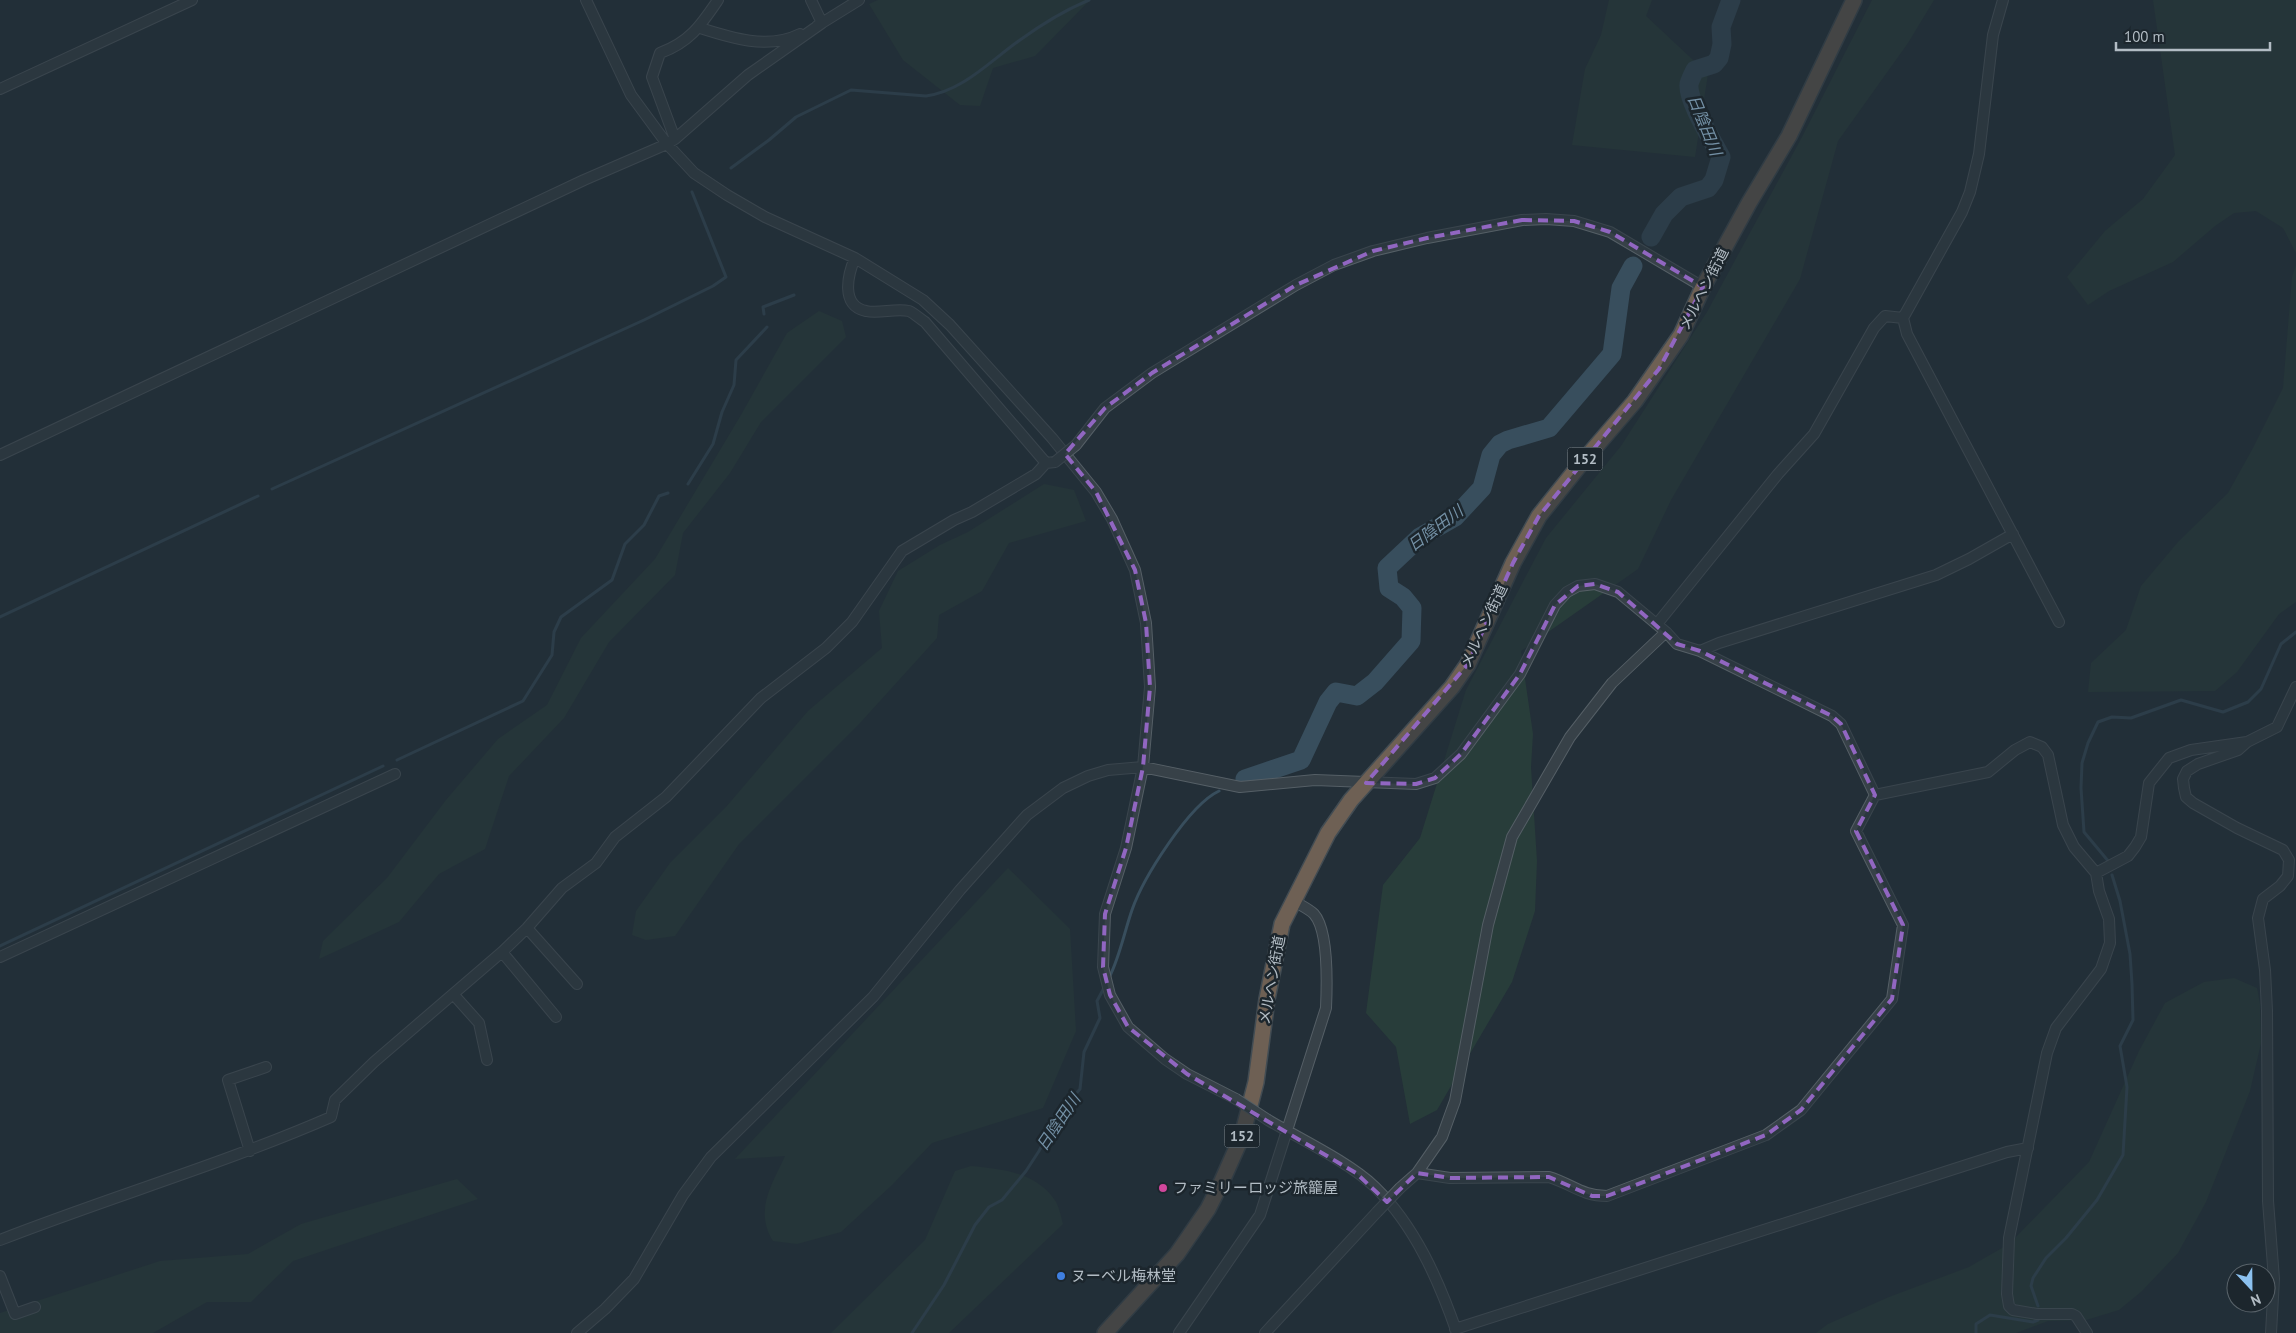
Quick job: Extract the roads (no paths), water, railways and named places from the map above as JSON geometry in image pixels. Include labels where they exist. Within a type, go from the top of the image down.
[{"type":"highway","name":"メルヘン街道","points":[[1105,1333],[1177,1254],[1208,1209],[1222,1181],[1242,1136],[1256,1082],[1267,999],[1282,924],[1328,833],[1351,800],[1452,686],[1468,664],[1513,563],[1539,516],[1659,369],[1681,335],[1703,288],[1749,203],[1789,136],[1854,0]]},
{"type":"street","points":[[0,89],[192,0]]},
{"type":"street","points":[[586,0],[631,95],[671,141],[694,172],[765,217],[855,258],[923,300],[950,326],[1052,438],[1096,492],[1112,519],[1135,570],[1146,623],[1150,687],[1143,767],[1126,848],[1105,914],[1103,967],[1110,995],[1128,1027],[1165,1059],[1187,1074],[1236,1099],[1356,1173],[1375,1188],[1412,1235],[1443,1291],[1456,1331],[2007,1152],[2028,1148]]},
{"type":"street","points":[[671,141],[652,77],[660,54],[671,49],[700,28],[718,0]]},
{"type":"street","points":[[811,0],[822,23]]},
{"type":"street","points":[[0,455],[584,180],[671,141],[748,75],[822,23],[859,0]]},
{"type":"street","points":[[2003,0],[1993,35],[1979,154],[1970,192],[1962,212],[1903,318],[1907,334],[2059,622]]},
{"type":"street","points":[[700,28],[736,40],[763,42],[794,37],[822,23]]},
{"type":"street","points":[[0,1240],[70,1213],[250,1151],[332,1117],[334,1100],[374,1062],[502,952],[527,928],[562,888],[596,863],[615,837],[666,797],[761,698],[826,648],[852,622],[902,551],[1036,474],[1076,446],[1105,408],[1152,373],[1296,285],[1334,265],[1373,251],[1503,223],[1546,219],[1574,221],[1610,232],[1703,288]]},
{"type":"street","points":[[855,258],[847,279],[850,296],[855,305],[864,311],[910,311],[925,322],[1050,463]]},
{"type":"street","points":[[1657,624],[1778,474],[1814,434],[1874,328],[1885,316],[1903,318]]},
{"type":"street","points":[[1700,651],[1719,643],[1936,575],[2013,534]]},
{"type":"street","points":[[577,1333],[605,1309],[634,1279],[683,1195],[711,1158],[873,997],[960,890],[1028,815],[1063,788],[1088,776],[1114,769],[1143,767],[1240,787],[1315,780],[1416,784],[1435,778],[1461,754],[1520,674],[1555,606],[1567,592],[1578,586],[1594,584],[1618,592],[1666,632],[1676,644],[1700,651],[1832,716],[1841,724],[1876,795]]},
{"type":"street","points":[[1265,1333],[1377,1212],[1417,1173],[1442,1137],[1455,1101],[1488,925],[1512,837],[1570,737],[1612,683],[1666,632]]},
{"type":"street","points":[[2271,1333],[2274,1279],[2268,1201],[2267,1011],[2265,970],[2258,918],[2263,899],[2280,886],[2288,876],[2289,860],[2283,850],[2237,828],[2193,803],[2186,797],[2183,779],[2187,771],[2198,764],[2238,750],[2247,742],[2277,727],[2296,687]]},
{"type":"street","points":[[1417,1173],[1450,1178],[1549,1177],[1592,1196],[1607,1196],[1766,1135],[1801,1110],[1892,999],[1903,925],[1856,830],[1876,795],[1988,772],[2015,750],[2030,742],[2042,747],[2048,755],[2063,824],[2074,847],[2096,873],[2099,891],[2109,919],[2110,943],[2101,970],[2056,1028],[2047,1053],[2009,1238],[2007,1294],[2009,1306],[2018,1312],[2072,1314],[2076,1316],[2086,1333]]},
{"type":"street","points":[[2096,873],[2128,856],[2135,847],[2141,837],[2149,783],[2169,758],[2191,750],[2247,742]]},
{"type":"street","points":[[0,957],[395,774]]},
{"type":"street","points":[[1179,1333],[1260,1215],[1326,1008],[1328,978],[1324,941],[1314,914],[1294,901]]},
{"type":"street","points":[[527,928],[578,984]]},
{"type":"street","points":[[502,952],[556,1016]]},
{"type":"street","points":[[454,995],[478,1023],[487,1060]]},
{"type":"street","points":[[250,1151],[228,1080],[266,1067]]},
{"type":"street","points":[[0,1276],[15,1314],[35,1307]]},
{"type":"waterway","points":[[731,168],[796,117],[851,90],[926,96],[952,88],[976,74],[1037,28],[1089,0]]},
{"type":"waterway","name":"日陰田川","points":[[1651,237],[1664,214],[1681,197],[1708,188],[1714,180],[1721,157],[1696,110],[1689,91],[1689,84],[1695,70],[1714,64],[1719,58],[1722,44],[1721,27],[1731,0]]},
{"type":"waterway","points":[[272,489],[644,320],[713,286],[726,277],[692,192]]},
{"type":"waterway","name":"日陰田川","points":[[1245,779],[1301,760],[1328,702],[1336,692],[1357,696],[1375,682],[1411,641],[1412,608],[1403,597],[1389,588],[1387,568],[1420,537],[1455,517],[1482,488],[1491,455],[1500,444],[1549,428],[1612,354],[1621,288],[1633,266]]},
{"type":"waterway","points":[[764,314],[763,307],[794,295]]},
{"type":"waterway","points":[[688,484],[713,444],[722,412],[734,385],[736,360],[767,327]]},
{"type":"waterway","points":[[397,760],[523,701],[552,655],[554,632],[561,617],[612,580],[625,544],[644,525],[659,496],[668,493]]},
{"type":"waterway","points":[[0,617],[258,496]]},
{"type":"waterway","points":[[2109,862],[2084,832],[2081,788],[2082,763],[2088,743],[2098,722],[2112,717],[2131,718],[2181,700],[2223,712],[2248,702],[2261,689],[2281,644],[2296,632]]},
{"type":"waterway","points":[[0,946],[383,766]]},
{"type":"waterway","name":"日陰田川","points":[[1109,978],[1132,910],[1156,862],[1194,811],[1219,791]]},
{"type":"waterway","points":[[2038,1306],[2031,1286],[2033,1278],[2046,1258],[2066,1238],[2097,1200],[2123,1155],[2127,1087],[2120,1046],[2133,1020],[2132,984],[2130,954],[2120,901],[2112,875]]},
{"type":"waterway","name":"日陰田川","points":[[912,1333],[944,1285],[975,1225],[989,1207],[1002,1200],[1026,1171],[1059,1114],[1080,1089],[1084,1052],[1100,1018],[1097,1001],[1105,986]]},
{"type":"waterway","points":[[1976,1333],[1976,1324],[1990,1315],[2033,1322],[2038,1320]]},
{"type":"place","name":"ファミリーロッジ旅籠屋","points":[[1163,1188]]},
{"type":"place","name":"ヌーベル梅林堂","points":[[1061,1276]]}]
